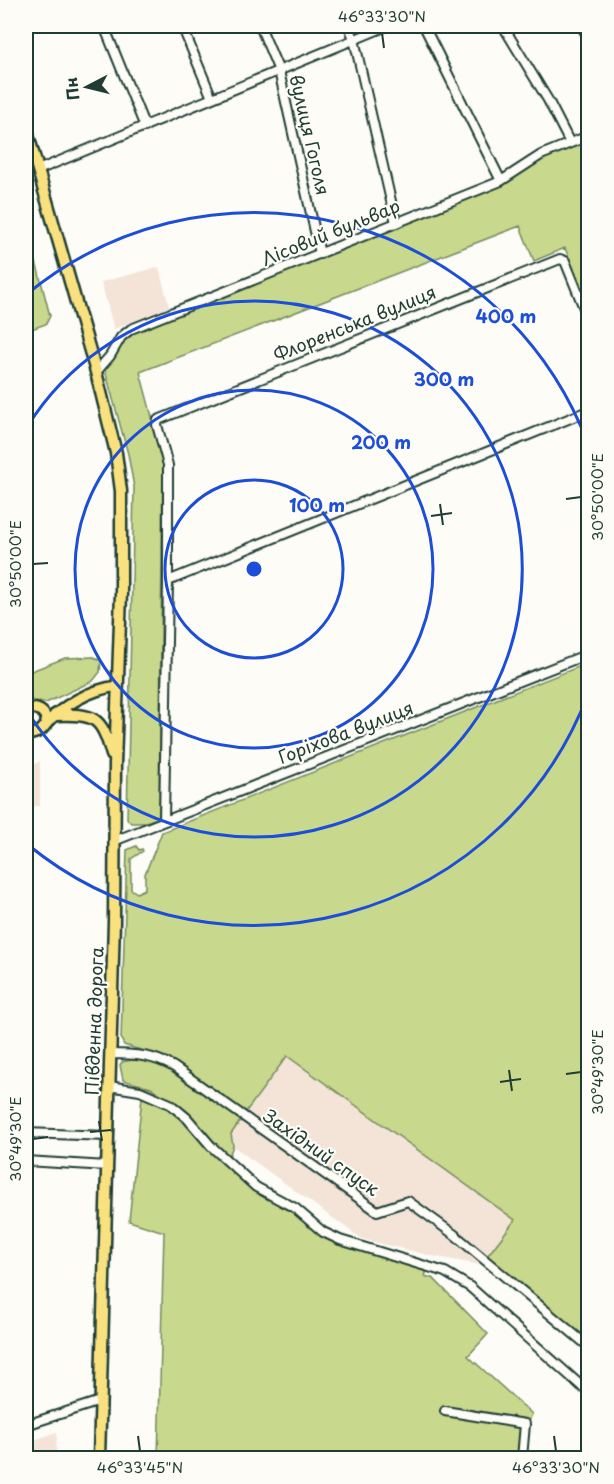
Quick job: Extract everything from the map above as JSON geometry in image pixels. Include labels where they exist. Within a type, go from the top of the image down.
[{"type":"highway","name":"Південна дорога","points":[[26,128],[96,372],[116,453],[121,491],[114,921],[99,1458]]},
{"type":"highway","points":[[54,715],[79,714],[94,720],[104,732],[115,764]]},
{"type":"main road","points":[[28,733],[39,732],[54,715],[69,705],[104,688],[118,686]]},
{"type":"main road","points":[[26,710],[54,709],[69,705]]},
{"type":"main road","points":[[38,709],[45,718],[44,727]]},
{"type":"street","points":[[104,26],[145,127]]},
{"type":"street","points":[[182,26],[212,98]]},
{"type":"street","name":"вулиця Гоголя","points":[[260,26],[279,70],[320,255]]},
{"type":"street","points":[[349,26],[354,39],[396,223]]},
{"type":"street","points":[[38,170],[387,26]]},
{"type":"street","points":[[424,26],[501,181]]},
{"type":"street","points":[[503,26],[548,100],[570,143]]},
{"type":"street","points":[[581,26],[588,36]]},
{"type":"street","name":"Лісовий бульвар","points":[[96,372],[110,356],[121,337],[131,329],[501,181],[541,155],[588,135]]},
{"type":"street","name":"Флоренська вулиця","points":[[168,581],[168,465],[157,425],[158,420],[563,259],[588,318]]},
{"type":"street","points":[[164,821],[168,581],[588,411]]},
{"type":"street","name":"Горіхова вулиця","points":[[114,841],[588,654]]},
{"type":"street","name":"Західний спуск","points":[[110,1054],[139,1055],[159,1059],[174,1067],[377,1211],[408,1201],[455,1236],[588,1346]]},
{"type":"street","points":[[110,1086],[140,1091],[170,1104],[187,1118],[210,1146],[256,1187],[295,1208],[323,1232],[340,1240],[445,1272],[470,1287],[588,1392]]},
{"type":"street","points":[[26,1133],[108,1136]]},
{"type":"street","points":[[26,1161],[107,1166]]},
{"type":"street","points":[[26,1425],[100,1401]]},
{"type":"street","points":[[444,1412],[525,1424],[522,1458]]},
{"type":"shaded area","points":[[159,267],[169,307],[114,329],[101,282]]},
{"type":"shaded area","points":[[40,761],[40,806],[26,807],[26,769]]},
{"type":"shaded area","points":[[287,1056],[516,1220],[480,1265],[362,1239],[233,1146],[231,1134]]},
{"type":"shaded area","points":[[57,1432],[56,1458],[26,1458],[26,1443]]},
{"type":"green space","points":[[588,140],[588,307],[565,248],[534,261],[520,226],[140,372],[163,458],[159,814],[158,818],[142,823],[131,823],[127,819],[134,487],[128,454],[104,366],[129,332],[501,183],[539,159]]},
{"type":"green space","points":[[26,223],[50,316],[46,324],[26,331]]},
{"type":"green space","points":[[94,657],[101,661],[100,672],[93,681],[46,703],[33,701],[29,697],[26,690],[26,673],[65,658]]},
{"type":"green space","points":[[588,663],[588,1342],[485,1259],[515,1220],[287,1056],[245,1113],[161,1056],[124,1045],[121,1039],[127,850],[136,846],[143,851],[131,859],[131,889],[137,893],[145,889],[145,874],[162,832]]},
{"type":"green space","points":[[137,1059],[162,1065],[241,1120],[231,1134],[233,1146],[229,1156],[213,1142],[193,1117],[178,1105],[151,1088],[123,1080],[120,1065],[122,1062]]},
{"type":"green space","points":[[142,1097],[155,1101],[179,1115],[208,1149],[253,1189],[290,1206],[321,1232],[428,1268],[425,1276],[434,1279],[488,1334],[468,1356],[532,1414],[518,1452],[525,1458],[158,1458],[164,1232],[129,1221]]}]
